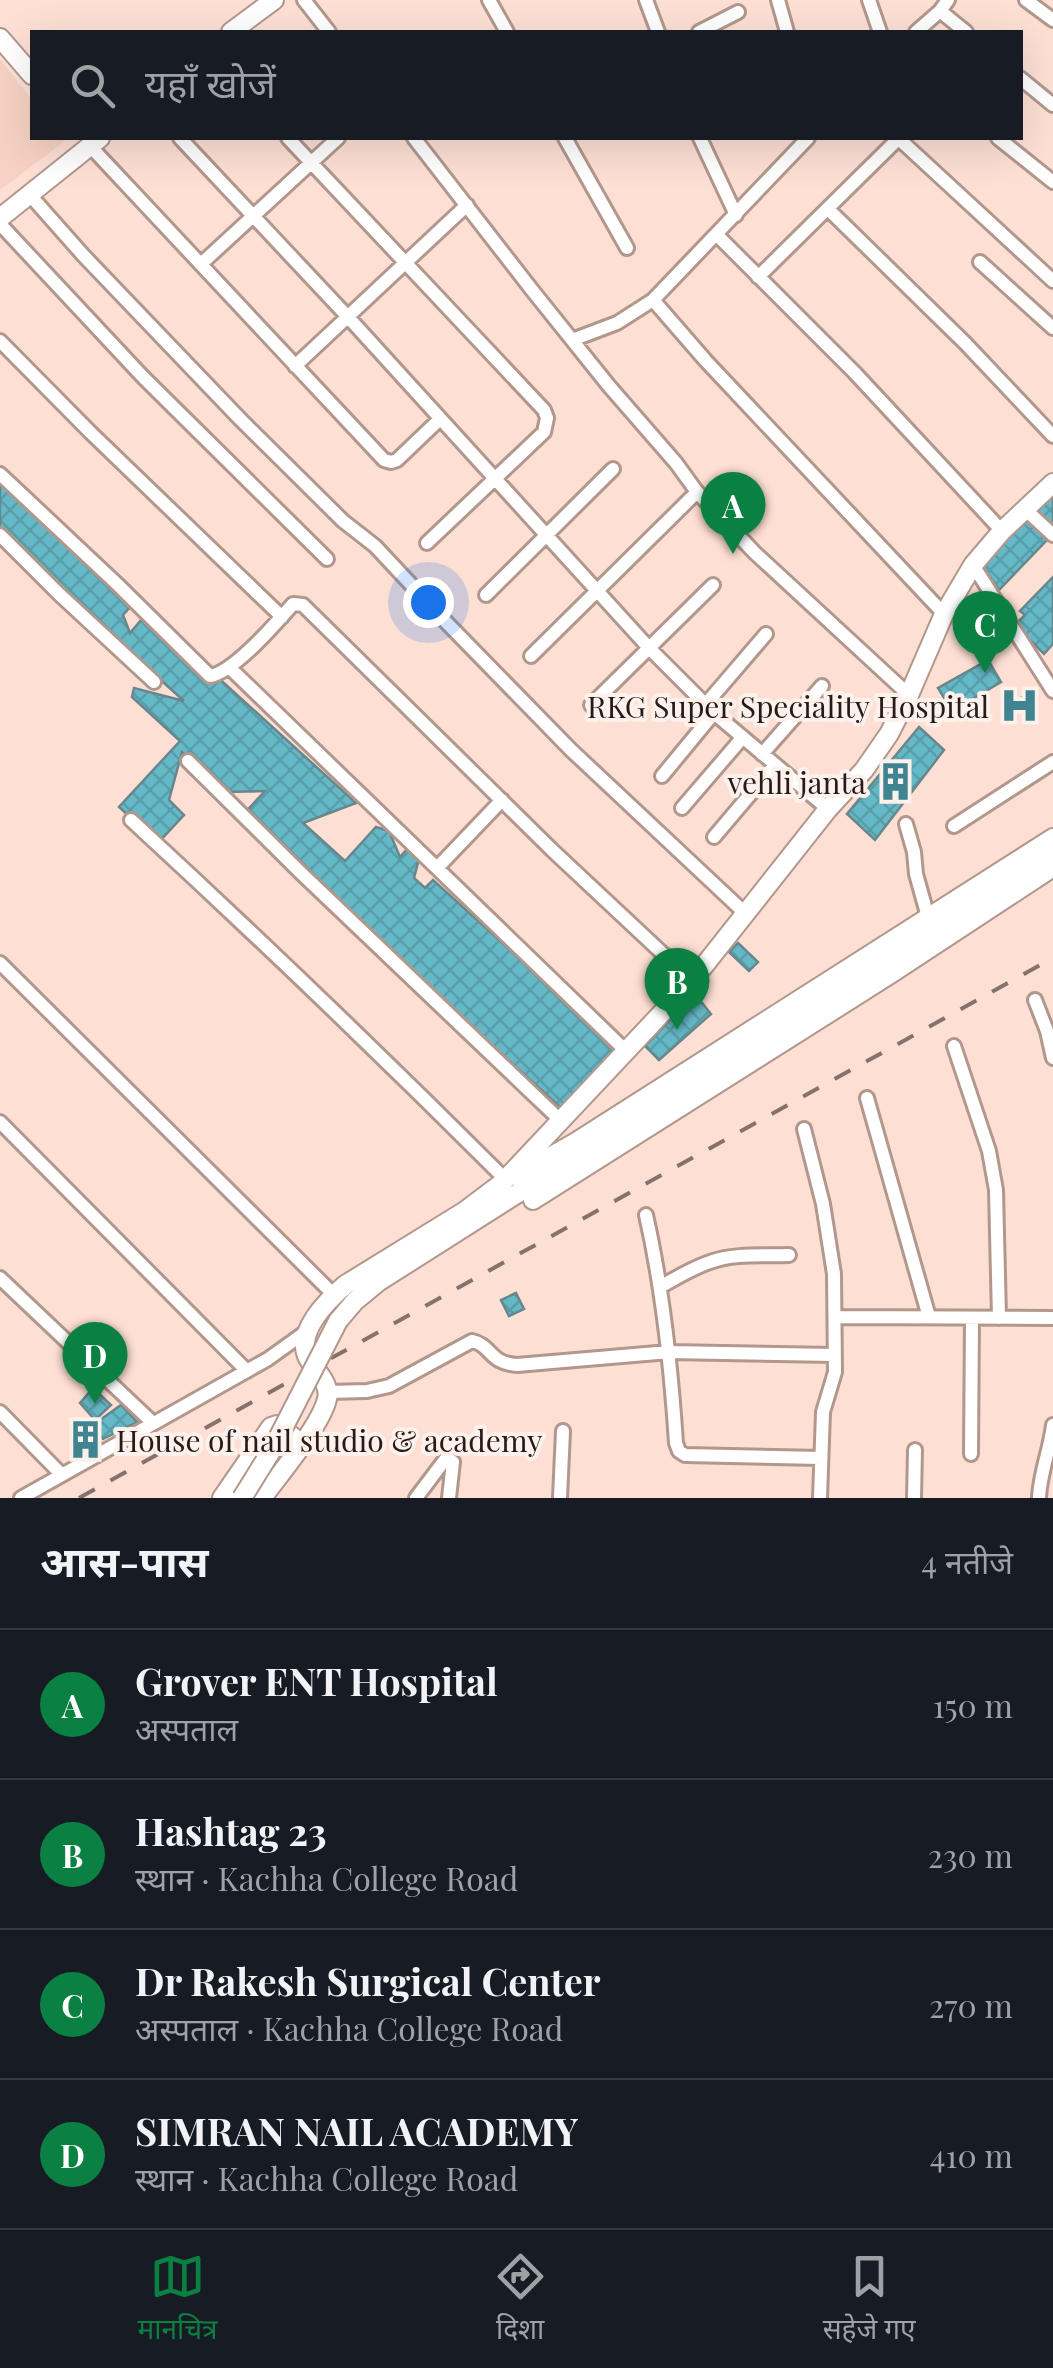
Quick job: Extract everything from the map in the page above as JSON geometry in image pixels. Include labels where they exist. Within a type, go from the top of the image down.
[{"type":"street","points":[[233,30],[274,0]]},
{"type":"street","points":[[304,0],[327,30]]},
{"type":"street","points":[[489,0],[506,30]]},
{"type":"street","points":[[646,0],[657,30]]},
{"type":"street","points":[[778,0],[786,30]]},
{"type":"street","points":[[869,0],[879,30]]},
{"type":"street","points":[[1026,0],[1053,20]]},
{"type":"street","points":[[918,30],[946,3],[965,30]]},
{"type":"street","points":[[703,30],[738,12]]},
{"type":"street","points":[[0,38],[30,73]]},
{"type":"street","points":[[1023,80],[1053,104]]},
{"type":"street","points":[[182,140],[650,649],[710,709],[828,809]]},
{"type":"street","points":[[290,140],[544,410],[547,418],[544,432],[427,544]]},
{"type":"street","points":[[201,264],[336,140]]},
{"type":"street","points":[[416,140],[572,340],[698,492],[754,553],[909,695]]},
{"type":"street","points":[[565,140],[628,248]]},
{"type":"street","points":[[701,140],[736,214]]},
{"type":"street","points":[[572,340],[618,323],[652,300],[806,140]]},
{"type":"street","points":[[758,277],[897,140]]},
{"type":"street","points":[[901,140],[1053,281]]},
{"type":"street","points":[[1000,140],[1053,182]]},
{"type":"street","points":[[327,559],[143,377],[0,221],[93,141],[201,264],[384,460],[397,460],[440,419]]},
{"type":"street","points":[[28,194],[240,420],[344,521],[376,546],[585,764],[746,914]]},
{"type":"street","points":[[295,366],[467,205]]},
{"type":"street","points":[[828,209],[1053,436]]},
{"type":"street","points":[[716,234],[854,372],[1002,530]]},
{"type":"street","points":[[980,262],[1053,328]]},
{"type":"street","points":[[652,300],[944,614]]},
{"type":"street","points":[[0,341],[282,617]]},
{"type":"street","points":[[486,595],[614,469]]},
{"type":"street","points":[[0,474],[128,594],[205,673],[215,676],[230,668],[293,604],[303,605],[552,850],[692,981]]},
{"type":"street","points":[[504,1182],[692,981],[828,809],[864,770],[889,734],[944,614],[973,565],[1002,530],[1053,483]]},
{"type":"street","points":[[531,656],[698,492]]},
{"type":"street","points":[[1025,509],[1053,535]]},
{"type":"street","points":[[0,535],[154,682]]},
{"type":"street","points":[[973,565],[1053,691]]},
{"type":"street","points":[[591,705],[713,584]]},
{"type":"street","points":[[662,776],[766,634]]},
{"type":"street","points":[[230,668],[626,1052]]},
{"type":"street","points":[[762,754],[822,686]]},
{"type":"street","points":[[682,808],[743,737]]},
{"type":"street","points":[[188,760],[560,1120]]},
{"type":"street","points":[[954,826],[1053,762]]},
{"type":"street","points":[[714,836],[775,766]]},
{"type":"street","points":[[438,868],[502,800]]},
{"type":"street","points":[[131,820],[419,1092],[504,1182]]},
{"type":"street","points":[[906,824],[928,916]]},
{"type":"street","points":[[21,1498],[248,1371],[307,1331],[334,1294],[354,1278],[504,1182],[576,1142],[1053,838]]},
{"type":"street","points":[[242,1498],[273,1448],[338,1321],[378,1282],[1053,852]]},
{"type":"street","points":[[533,1200],[1053,867]]},
{"type":"street","points":[[0,963],[334,1294]]},
{"type":"street","points":[[1034,1000],[1053,1058]]},
{"type":"street","points":[[954,1046],[989,1151],[996,1190],[999,1318]]},
{"type":"street","points":[[867,1098],[930,1317]]},
{"type":"street","points":[[0,1122],[248,1371]]},
{"type":"street","points":[[804,1130],[830,1238],[835,1316],[832,1386],[823,1412],[820,1498]]},
{"type":"street","points":[[646,1215],[660,1287],[679,1451],[684,1455],[821,1458]]},
{"type":"street","points":[[660,1287],[714,1260],[789,1255]]},
{"type":"street","points":[[0,1278],[153,1422]]},
{"type":"street","points":[[835,1316],[1053,1318]]},
{"type":"street","points":[[971,1454],[972,1318]]},
{"type":"street","points":[[262,1498],[322,1411],[328,1392],[306,1355],[307,1331]]},
{"type":"street","points":[[328,1392],[367,1392],[390,1386],[472,1341],[482,1344],[504,1364],[517,1366],[669,1352],[835,1354]]},
{"type":"street","points":[[0,1412],[62,1474]]},
{"type":"street","points":[[1039,1498],[1053,1425]]},
{"type":"street","points":[[222,1498],[271,1426],[302,1442]]},
{"type":"street","points":[[560,1498],[563,1430]]},
{"type":"street","points":[[914,1498],[915,1450]]},
{"type":"street","points":[[416,1498],[447,1457],[453,1462],[450,1498]]},
{"type":"shaded area","points":[[0,59],[30,97],[30,140],[65,141],[0,190]]},
{"type":"building","points":[[0,484],[133,604],[123,615],[130,633],[147,613],[356,803],[303,823],[345,861],[376,827],[389,831],[400,857],[408,848],[419,859],[414,878],[425,888],[433,880],[617,1047],[561,1108],[241,817],[265,791],[227,792],[182,752],[169,800],[184,815],[158,843],[119,807],[180,741],[132,697],[134,688],[184,701],[0,535]]},
{"type":"building","points":[[1053,494],[1053,528],[1034,511]]},
{"type":"building","points":[[1025,518],[1047,540],[999,590],[981,564]]},
{"type":"building","points":[[1053,577],[1053,644],[1044,654],[1015,625],[1025,615],[1020,611]]},
{"type":"building","points":[[988,660],[1001,682],[952,711],[938,688]]},
{"type":"building","points":[[1025,696],[1030,707],[1008,717],[1003,707]]},
{"type":"building","name":"vehli janta","points":[[919,727],[944,750],[875,840],[847,814]]},
{"type":"building","points":[[738,943],[758,962],[749,971],[729,952]]},
{"type":"building","points":[[695,994],[711,1014],[659,1060],[645,1046]]},
{"type":"building","points":[[516,1293],[524,1309],[509,1316],[501,1300]]},
{"type":"building","points":[[93,1388],[111,1405],[95,1420],[80,1403]]},
{"type":"building","points":[[121,1405],[137,1422],[103,1439],[93,1425]]},
{"type":"building","name":"House of nail studio & academy","points":[[88,1424],[101,1443],[80,1456],[72,1438]]},
{"type":"railway","points":[[79,1498],[1053,958]]},
{"type":"place","name":"Grover ENT Hospital","points":[[733,554]]},
{"type":"place","name":"Dr Rakesh Surgical Center","points":[[985,673]]},
{"type":"place","name":"RKG Super Speciality Hospital","points":[[1019,706]]},
{"type":"place","name":"vehli janta","points":[[896,782]]},
{"type":"place","name":"Hashtag 23","points":[[677,1030]]},
{"type":"place","name":"SIMRAN NAIL ACADEMY","points":[[95,1404]]},
{"type":"place","name":"House of nail studio & academy","points":[[86,1440]]}]
